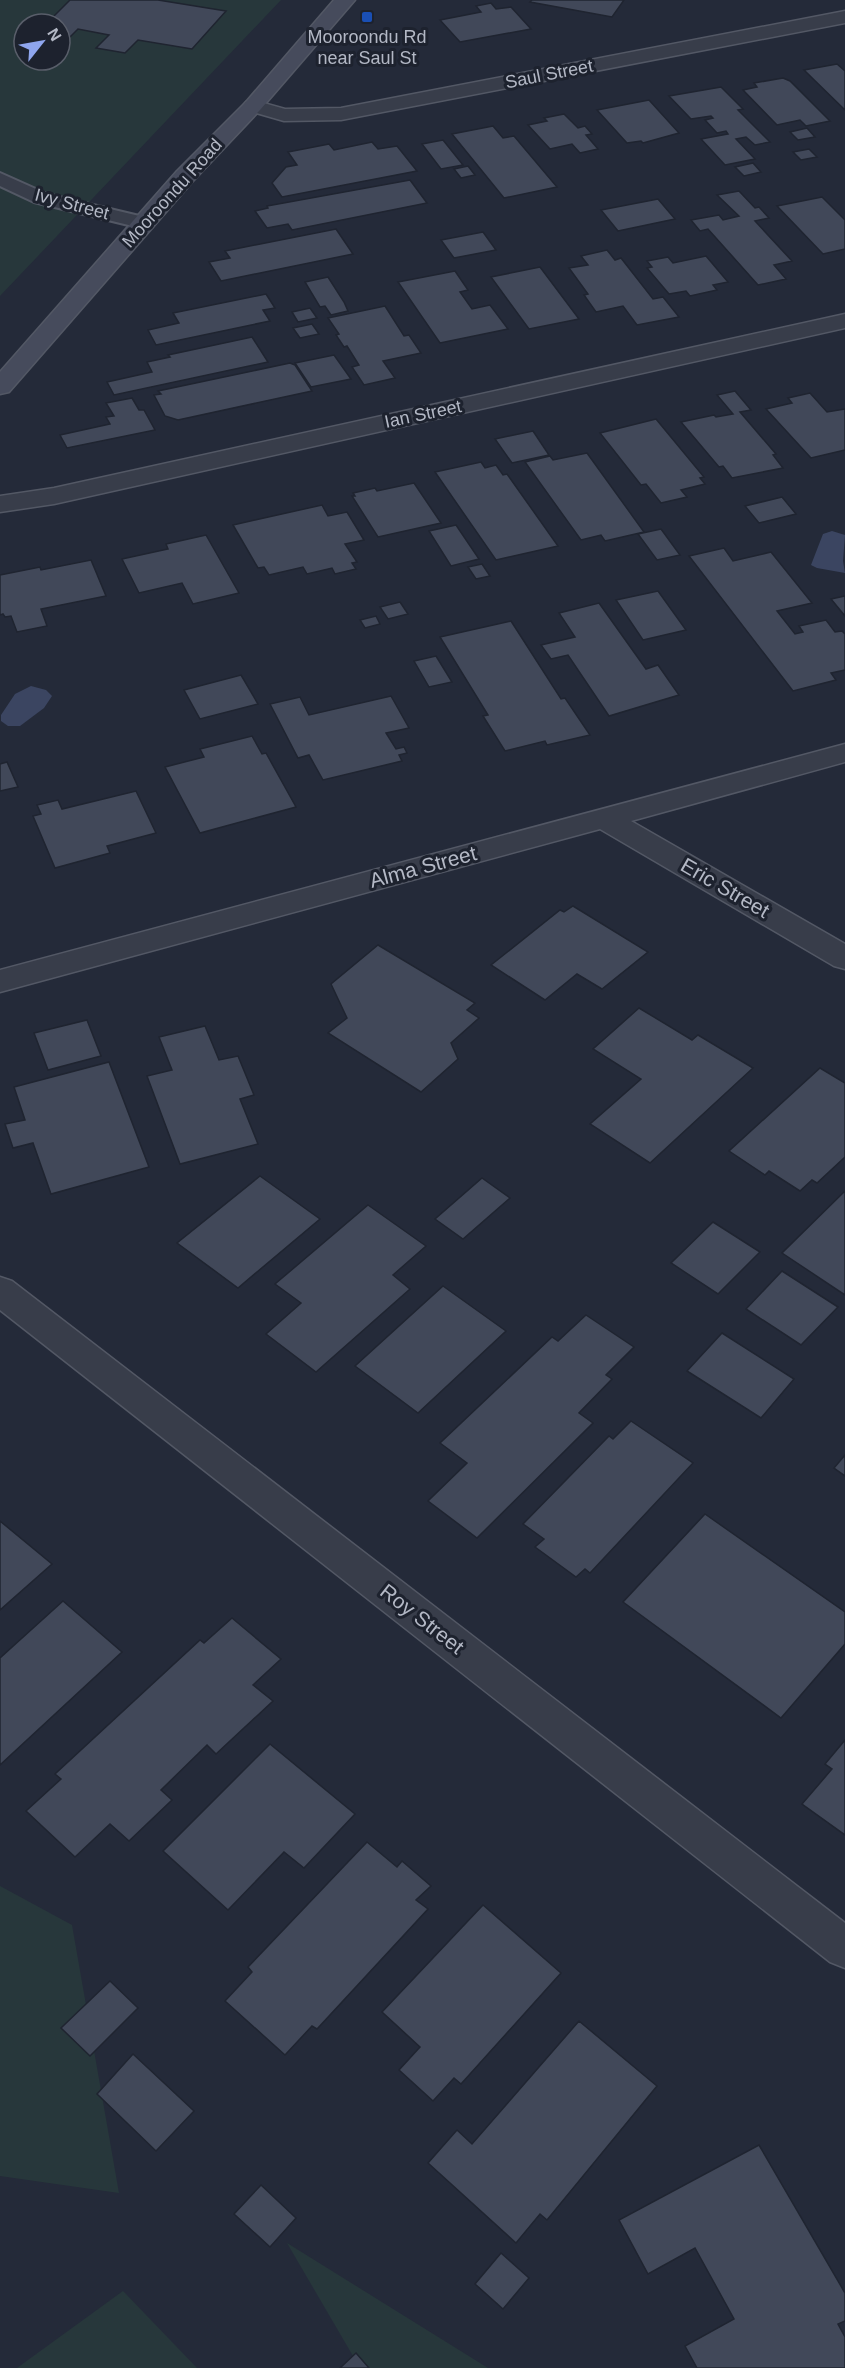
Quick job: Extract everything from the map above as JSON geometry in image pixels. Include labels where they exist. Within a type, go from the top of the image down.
[{"type":"street","name":"Mooroondu Road","points":[[0,387],[185,176],[253,106],[345,0]]},
{"type":"street","name":"Saul Street","points":[[253,106],[284,115],[341,114],[845,17]]},
{"type":"street","name":"Ian Street","points":[[0,504],[54,496],[845,321]]},
{"type":"street","name":"Alma Street","points":[[0,981],[845,753]]},
{"type":"street","name":"Eric Street","points":[[604,818],[845,958]]},
{"type":"street","name":"Roy Street","points":[[0,1291],[845,1948]]},
{"type":"lane","name":"Ivy Street","points":[[0,179],[41,198],[145,223]]},
{"type":"shaded area","points":[[0,0],[281,0],[0,296]]},
{"type":"shaded area","points":[[0,1886],[72,1925],[119,2193],[0,2176]]},
{"type":"shaded area","points":[[287,2243],[488,2368],[360,2368]]},
{"type":"shaded area","points":[[123,2291],[197,2368],[17,2368]]},
{"type":"water","points":[[832,531],[845,535],[843,561],[845,573],[811,565],[823,534]]},
{"type":"water","points":[[31,686],[46,690],[52,696],[44,708],[20,726],[8,726],[1,721],[1,715],[15,694]]},
{"type":"building","points":[[70,0],[158,0],[226,11],[192,49],[138,40],[125,53],[96,48],[109,35],[78,29],[72,35],[72,12],[58,12]]},
{"type":"building","points":[[532,0],[624,0],[612,17],[530,2]]},
{"type":"building","points":[[491,3],[496,9],[511,7],[531,29],[460,42],[440,20],[481,12],[476,6]]},
{"type":"building","points":[[837,64],[845,71],[845,110],[804,70]]},
{"type":"building","points":[[783,78],[790,81],[830,121],[806,126],[800,120],[777,125],[743,90],[757,87],[754,83]]},
{"type":"building","points":[[721,87],[743,109],[738,110],[770,142],[755,145],[746,137],[736,139],[755,159],[725,165],[701,139],[728,134],[726,131],[717,133],[705,120],[713,118],[711,116],[691,119],[669,96]]},
{"type":"building","points":[[649,100],[679,133],[643,143],[641,141],[627,143],[597,110]]},
{"type":"building","points":[[564,114],[578,128],[585,126],[592,134],[586,135],[598,149],[580,153],[572,144],[550,149],[528,125],[547,121],[544,118]]},
{"type":"building","points":[[493,126],[503,138],[514,136],[557,187],[504,198],[452,134]]},
{"type":"building","points":[[807,128],[815,137],[798,140],[790,132]]},
{"type":"building","points":[[443,140],[463,165],[441,169],[422,144]]},
{"type":"building","points":[[372,142],[378,149],[397,146],[417,171],[282,197],[272,183],[286,167],[297,165],[288,152],[329,144],[334,150]]},
{"type":"building","points":[[809,149],[817,157],[801,160],[793,152]]},
{"type":"building","points":[[753,163],[761,172],[744,176],[735,167]]},
{"type":"building","points":[[468,166],[475,175],[461,178],[454,169]]},
{"type":"building","points":[[410,180],[427,203],[292,230],[288,224],[267,228],[255,211],[268,208],[267,206]]},
{"type":"building","points":[[739,191],[755,208],[759,207],[769,218],[755,221],[792,261],[774,265],[786,279],[758,285],[708,229],[700,231],[691,220],[719,215],[723,220],[739,216],[717,195]]},
{"type":"building","points":[[822,197],[845,220],[845,249],[823,254],[777,206]]},
{"type":"building","points":[[658,199],[675,219],[618,231],[601,210]]},
{"type":"building","points":[[336,229],[353,254],[221,281],[209,262],[230,258],[225,251]]},
{"type":"building","points":[[483,232],[496,250],[454,258],[441,240]]},
{"type":"building","points":[[607,250],[615,260],[621,258],[653,299],[663,297],[679,317],[637,325],[623,306],[596,312],[584,295],[588,294],[569,268],[588,265],[581,256]]},
{"type":"building","points":[[706,256],[728,282],[713,285],[717,290],[690,296],[686,291],[669,294],[647,268],[652,267],[647,261],[668,257],[673,263]]},
{"type":"building","points":[[540,267],[579,319],[529,329],[491,277]]},
{"type":"building","points":[[455,271],[468,290],[460,292],[472,309],[490,305],[508,329],[440,343],[398,282]]},
{"type":"building","points":[[328,277],[348,311],[331,315],[325,306],[320,307],[305,282]]},
{"type":"building","points":[[266,294],[275,308],[263,310],[270,321],[156,345],[148,330],[179,323],[173,313]]},
{"type":"building","points":[[385,306],[404,336],[409,335],[421,353],[383,361],[395,378],[364,385],[352,367],[359,365],[347,346],[344,347],[336,335],[339,334],[328,318]]},
{"type":"building","points":[[310,308],[317,318],[298,322],[292,312]]},
{"type":"building","points":[[312,324],[319,334],[300,338],[293,328]]},
{"type":"building","points":[[252,337],[268,362],[114,395],[107,382],[152,372],[147,362],[170,357],[168,355]]},
{"type":"building","points":[[334,355],[351,379],[311,387],[295,363]]},
{"type":"building","points":[[290,363],[295,365],[312,391],[178,420],[165,416],[154,395],[161,394],[158,391]]},
{"type":"building","points":[[735,391],[751,410],[740,412],[776,454],[773,455],[783,468],[732,478],[723,466],[719,467],[681,422],[714,415],[716,417],[733,414],[717,395]]},
{"type":"building","points":[[810,393],[827,412],[845,409],[845,450],[811,458],[766,409],[792,403],[788,398]]},
{"type":"building","points":[[132,398],[139,410],[144,410],[155,430],[67,448],[60,435],[110,424],[106,417],[114,416],[106,403]]},
{"type":"building","points":[[656,419],[704,477],[700,478],[705,484],[681,490],[687,497],[661,503],[646,484],[641,485],[600,433]]},
{"type":"building","points":[[533,431],[549,455],[512,463],[495,439]]},
{"type":"building","points":[[587,453],[644,532],[605,541],[601,535],[581,540],[525,462],[550,456],[553,460]]},
{"type":"building","points":[[481,462],[485,468],[496,465],[503,475],[507,474],[558,546],[496,560],[435,472]]},
{"type":"building","points":[[414,483],[441,523],[378,537],[352,496],[355,496],[353,493],[375,488],[377,491]]},
{"type":"building","points":[[782,497],[796,514],[759,523],[745,506]]},
{"type":"building","points":[[322,505],[328,516],[347,512],[364,540],[345,544],[357,562],[352,563],[356,569],[335,574],[332,568],[307,574],[303,567],[269,575],[264,567],[258,568],[233,525]]},
{"type":"building","points":[[456,525],[479,559],[451,566],[429,531]]},
{"type":"building","points":[[661,529],[680,555],[657,560],[638,534]]},
{"type":"building","points":[[206,535],[239,593],[193,604],[182,583],[139,593],[122,559],[168,549],[166,544]]},
{"type":"building","points":[[724,548],[733,561],[771,552],[812,603],[777,611],[795,634],[803,632],[799,626],[826,620],[835,632],[842,631],[845,634],[845,670],[831,673],[836,680],[793,691],[689,556]]},
{"type":"building","points":[[91,560],[106,596],[41,609],[47,626],[17,632],[11,616],[0,615],[0,575]]},
{"type":"building","points":[[482,564],[490,576],[476,579],[468,567]]},
{"type":"building","points":[[658,591],[686,630],[643,640],[616,600]]},
{"type":"building","points":[[845,596],[845,616],[831,599]]},
{"type":"building","points":[[400,602],[408,614],[388,619],[380,607]]},
{"type":"building","points":[[599,603],[646,669],[658,665],[679,695],[609,716],[568,655],[551,659],[541,645],[575,637],[559,613]]},
{"type":"building","points":[[376,616],[380,624],[365,628],[360,620]]},
{"type":"building","points":[[511,621],[561,699],[565,698],[590,735],[547,745],[545,741],[505,751],[483,716],[488,715],[440,637]]},
{"type":"building","points":[[436,656],[452,682],[429,687],[414,661]]},
{"type":"building","points":[[241,675],[258,704],[200,719],[184,690]]},
{"type":"building","points":[[391,696],[409,728],[386,733],[396,749],[404,747],[407,753],[399,755],[402,761],[323,780],[309,755],[298,758],[270,704],[300,697],[309,715]]},
{"type":"building","points":[[252,736],[262,754],[266,753],[296,807],[200,833],[165,767],[204,757],[200,749]]},
{"type":"building","points":[[7,762],[18,787],[0,791],[0,764]]},
{"type":"building","points":[[136,791],[156,833],[107,846],[110,853],[55,868],[33,816],[41,814],[37,805],[58,800],[62,809]]},
{"type":"building","points":[[573,906],[648,952],[602,989],[577,974],[545,1000],[491,965],[560,910],[564,912]]},
{"type":"building","points":[[378,945],[475,1003],[467,1010],[479,1018],[451,1043],[458,1059],[421,1092],[328,1033],[347,1018],[331,984]]},
{"type":"building","points":[[639,1008],[692,1040],[698,1035],[753,1068],[650,1163],[590,1124],[641,1079],[593,1049]]},
{"type":"building","points":[[87,1020],[101,1056],[48,1070],[34,1033]]},
{"type":"building","points":[[205,1026],[219,1060],[238,1056],[254,1095],[240,1099],[258,1144],[180,1164],[147,1076],[172,1070],[159,1037]]},
{"type":"building","points":[[109,1062],[149,1167],[51,1194],[33,1143],[13,1148],[5,1124],[25,1120],[14,1087]]},
{"type":"building","points":[[820,1068],[845,1083],[845,1157],[817,1183],[812,1180],[800,1191],[769,1171],[765,1175],[729,1151]]},
{"type":"building","points":[[260,1176],[320,1219],[238,1288],[177,1243]]},
{"type":"building","points":[[482,1178],[510,1198],[463,1239],[435,1219]]},
{"type":"building","points":[[845,1191],[845,1295],[782,1253]]},
{"type":"building","points":[[368,1205],[426,1246],[393,1275],[410,1289],[316,1372],[266,1334],[301,1303],[275,1284]]},
{"type":"building","points":[[713,1222],[760,1252],[718,1294],[671,1263]]},
{"type":"building","points":[[782,1271],[838,1307],[801,1345],[746,1309]]},
{"type":"building","points":[[443,1286],[506,1331],[418,1413],[355,1366]]},
{"type":"building","points":[[586,1315],[634,1347],[606,1375],[612,1379],[579,1413],[593,1423],[477,1538],[428,1501],[467,1463],[440,1443],[552,1337],[558,1341]]},
{"type":"building","points":[[722,1333],[794,1379],[761,1418],[687,1371]]},
{"type":"building","points":[[631,1421],[693,1463],[590,1573],[585,1569],[576,1577],[535,1547],[544,1539],[523,1524],[609,1436],[613,1439]]},
{"type":"building","points":[[845,1455],[845,1476],[834,1468]]},
{"type":"building","points":[[705,1514],[845,1612],[845,1644],[781,1718],[623,1602]]},
{"type":"building","points":[[0,1521],[52,1564],[0,1610]]},
{"type":"building","points":[[63,1601],[122,1652],[0,1765],[0,1658]]},
{"type":"building","points":[[232,1618],[281,1659],[253,1685],[273,1701],[216,1754],[207,1745],[161,1790],[172,1800],[129,1841],[110,1824],[75,1857],[26,1811],[61,1779],[55,1774],[200,1640],[204,1643]]},
{"type":"building","points":[[845,1740],[845,1835],[802,1804],[832,1769],[825,1764]]},
{"type":"building","points":[[270,1744],[355,1814],[304,1868],[284,1852],[228,1910],[163,1851]]},
{"type":"building","points":[[367,1842],[397,1867],[402,1861],[431,1886],[416,1900],[428,1909],[317,2029],[312,2026],[285,2055],[225,2001],[252,1972],[248,1967]]},
{"type":"building","points":[[483,1905],[561,1973],[461,2084],[454,2078],[433,2101],[399,2070],[420,2047],[382,2012]]},
{"type":"building","points":[[110,1981],[138,2008],[90,2056],[61,2028]]},
{"type":"building","points":[[579,2021],[657,2086],[547,2220],[540,2214],[516,2243],[428,2163],[457,2130],[472,2144]]},
{"type":"building","points":[[133,2054],[194,2111],[156,2151],[97,2094]]},
{"type":"building","points":[[759,2145],[845,2293],[845,2321],[838,2324],[845,2337],[845,2368],[697,2368],[685,2346],[734,2319],[695,2248],[648,2274],[619,2220]]},
{"type":"building","points":[[261,2185],[296,2218],[270,2247],[234,2214]]},
{"type":"building","points":[[501,2253],[529,2278],[503,2309],[475,2284]]},
{"type":"building","points":[[356,2353],[369,2368],[340,2368]]},
{"type":"place","name":"Mooroondu Rd near Saul St","points":[[367,17]]}]
